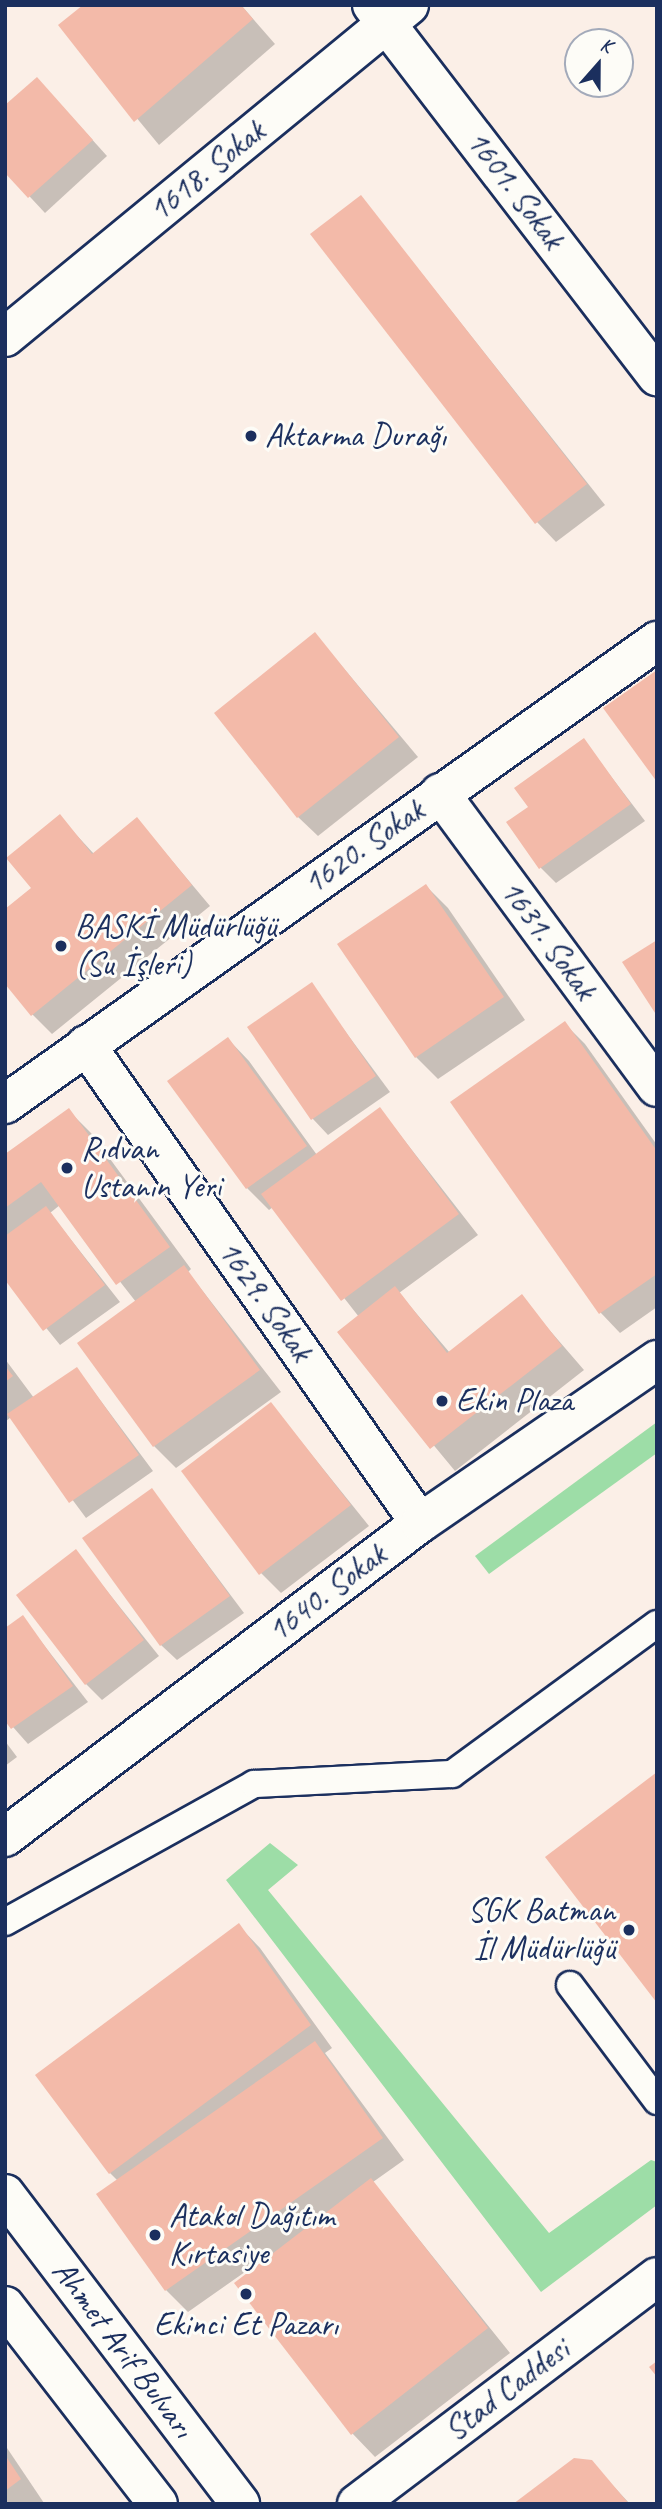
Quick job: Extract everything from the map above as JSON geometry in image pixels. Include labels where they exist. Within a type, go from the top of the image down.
[{"type":"street","name":"1618. Sokak","points":[[5,337],[389,11]]},
{"type":"street","name":"1601. Sokak","points":[[389,11],[657,376]]},
{"type":"street","name":"1620. Sokak","points":[[5,1104],[657,640]]},
{"type":"street","name":"1631. Sokak","points":[[440,793],[657,1087]]},
{"type":"street","name":"1629. Sokak","points":[[86,1045],[420,1523]]},
{"type":"street","name":"1640. Sokak","points":[[5,1837],[420,1523],[657,1360]]},
{"type":"street","name":"Ahmet Arif Bulvarı","points":[[5,2194],[240,2504]]},
{"type":"street","name":"Stad Caddesi","points":[[357,2504],[657,2277]]},
{"type":"street","name":"Ahmet Arif Bulvarı","points":[[5,2306],[148,2501]]},
{"type":"lane","points":[[5,1922],[254,1784],[452,1774],[657,1623]]},
{"type":"lane","points":[[570,1985],[657,2101]]},
{"type":"green space","points":[[657,1422],[657,1453],[489,1574],[475,1556]]},
{"type":"green space","points":[[270,1843],[298,1865],[268,1890],[549,2233],[651,2160],[657,2162],[657,2205],[541,2292],[226,1880]]},
{"type":"building","points":[[83,5],[241,5],[253,19],[134,122],[58,25]]},
{"type":"building","points":[[37,77],[93,140],[28,198],[5,173],[5,105]]},
{"type":"building","points":[[361,195],[587,484],[535,524],[310,234]]},
{"type":"building","points":[[315,632],[399,737],[297,818],[214,713]]},
{"type":"building","points":[[657,670],[657,782],[603,708]]},
{"type":"building","points":[[584,738],[631,804],[539,869],[506,822],[528,807],[514,788]]},
{"type":"building","name":"BASKİ Müdürlüğü (Su İşleri)","points":[[60,814],[92,854],[137,817],[192,885],[31,1016],[5,984],[5,909],[31,888],[6,858]]},
{"type":"building","points":[[426,884],[504,997],[415,1058],[337,944]]},
{"type":"building","points":[[657,940],[657,1016],[622,962]]},
{"type":"building","points":[[312,982],[376,1076],[311,1120],[247,1027]]},
{"type":"building","points":[[565,1021],[657,1151],[657,1274],[599,1314],[450,1102]]},
{"type":"building","points":[[228,1037],[307,1146],[246,1189],[167,1081]]},
{"type":"building","points":[[380,1107],[459,1214],[341,1301],[261,1194]]},
{"type":"building","points":[[69,1108],[170,1247],[116,1285],[41,1182],[5,1208],[5,1154]]},
{"type":"building","points":[[46,1206],[105,1285],[43,1331],[5,1280],[5,1236]]},
{"type":"building","points":[[184,1265],[260,1370],[153,1447],[77,1343]]},
{"type":"building","name":"Ekin Plaza","points":[[395,1286],[447,1353],[522,1294],[562,1346],[430,1449],[337,1332]]},
{"type":"building","points":[[5,1366],[13,1376],[5,1382]]},
{"type":"building","points":[[77,1367],[139,1455],[69,1503],[7,1414]]},
{"type":"building","points":[[271,1402],[351,1505],[259,1575],[181,1471]]},
{"type":"building","points":[[152,1488],[230,1596],[160,1646],[82,1538]]},
{"type":"building","points":[[76,1549],[144,1640],[85,1685],[16,1595]]},
{"type":"building","points":[[23,1615],[73,1686],[11,1729],[5,1721],[5,1628]]},
{"type":"building","name":"SGK Batman İl Müdürlüğü","points":[[657,1772],[657,2003],[545,1857]]},
{"type":"building","points":[[239,1923],[311,2025],[109,2174],[35,2075]]},
{"type":"building","points":[[315,2041],[383,2138],[165,2291],[96,2194]]},
{"type":"building","points":[[371,2178],[488,2328],[351,2435],[234,2283]]},
{"type":"building","points":[[657,2361],[657,2377],[649,2367]]},
{"type":"building","points":[[5,2455],[21,2479],[5,2491]]},
{"type":"building","points":[[574,2458],[592,2460],[629,2504],[513,2504]]},
{"type":"place","name":"Aktarma Durağı","points":[[251,436]]},
{"type":"place","name":"BASKİ Müdürlüğü (Su İşleri)","points":[[61,946]]},
{"type":"place","name":"Rıdvan Ustanın Yeri","points":[[67,1168]]},
{"type":"place","name":"Ekin Plaza","points":[[442,1401]]},
{"type":"place","name":"SGK Batman İl Müdürlüğü","points":[[629,1930]]},
{"type":"place","name":"Atakol Dağıtım Kırtasiye","points":[[155,2235]]},
{"type":"place","name":"Ekinci Et Pazarı","points":[[246,2294]]}]
